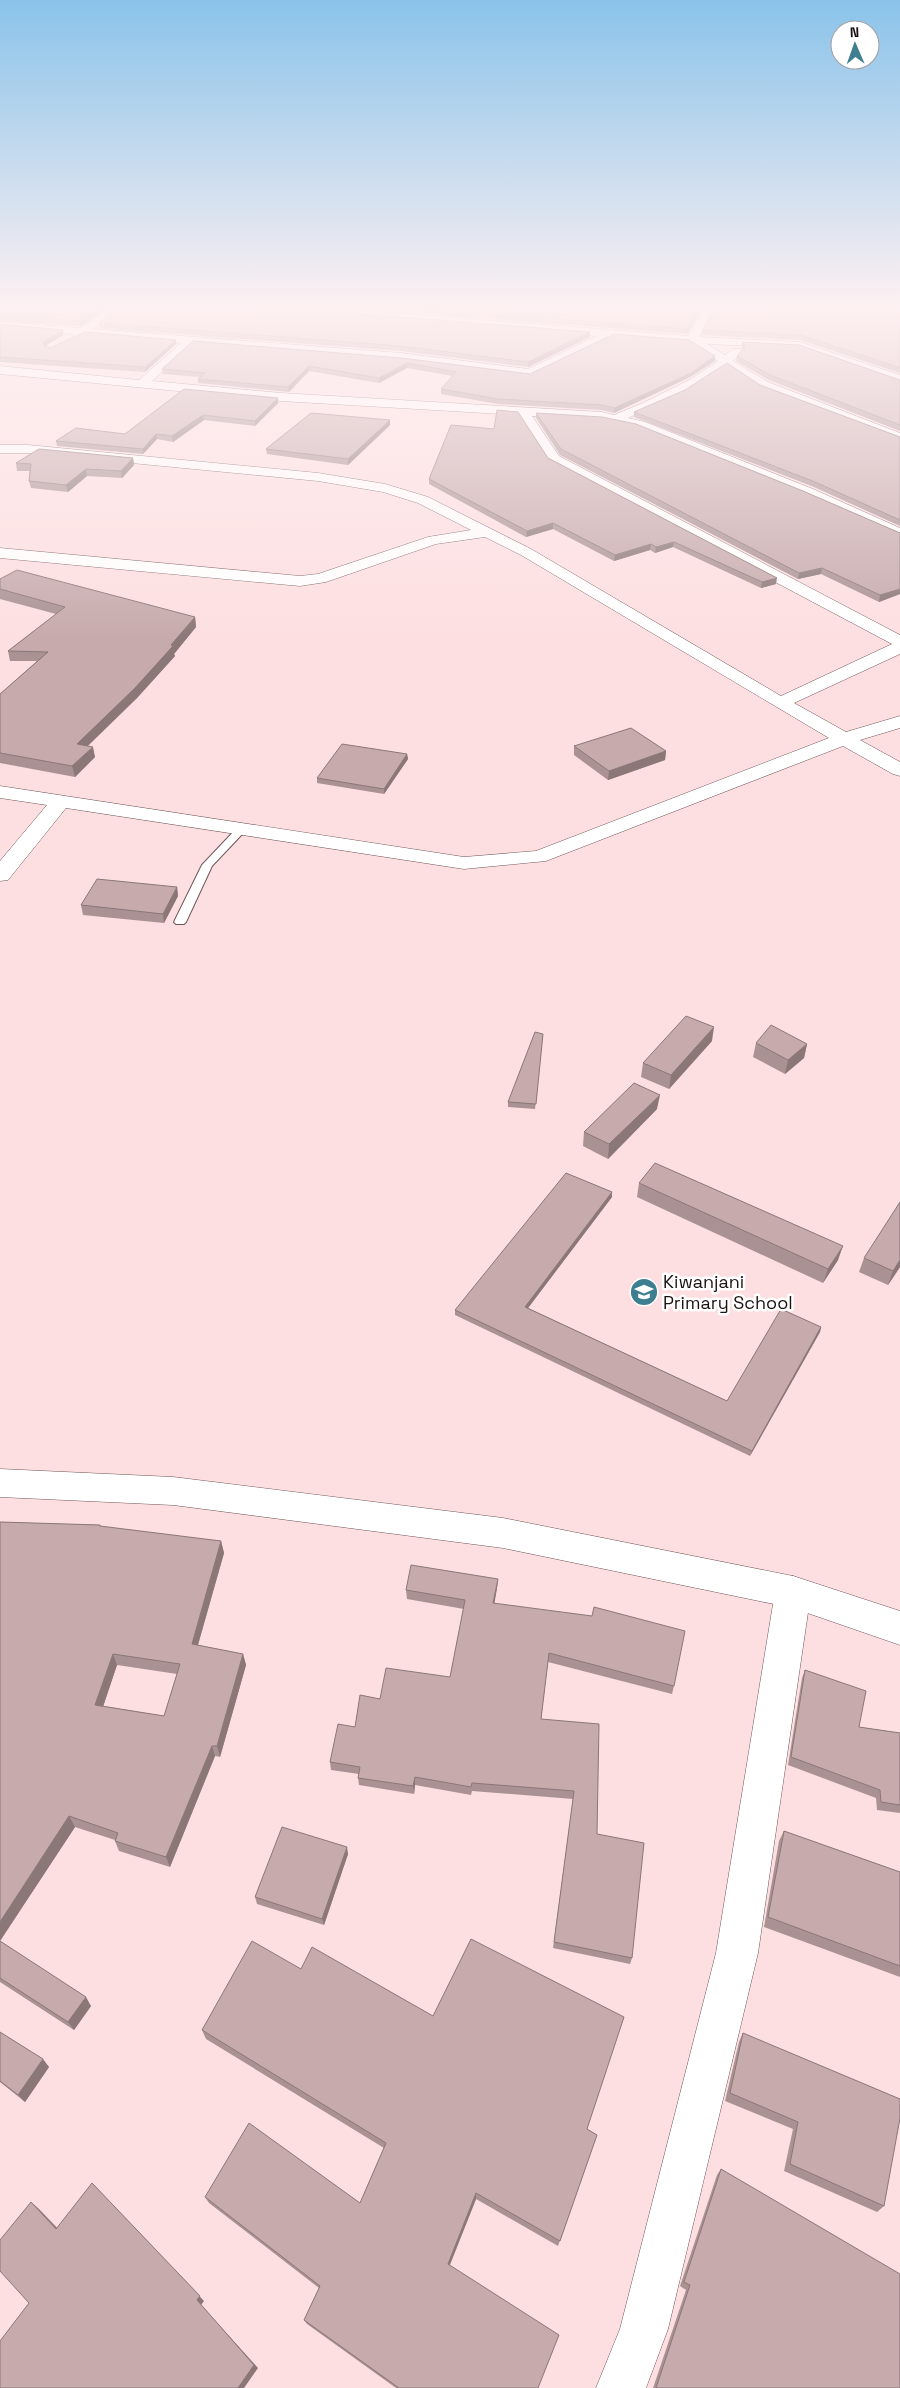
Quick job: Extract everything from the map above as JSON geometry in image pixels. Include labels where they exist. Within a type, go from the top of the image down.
[{"type":"street","points":[[528,419],[554,459],[900,642]]},
{"type":"street","points":[[617,419],[640,424],[799,489],[900,534]]},
{"type":"street","points":[[852,419],[900,438]]},
{"type":"street","points":[[0,448],[28,449],[348,481],[414,497],[490,532],[780,703],[900,770]]},
{"type":"street","points":[[0,553],[300,581],[320,578],[433,540],[490,532]]},
{"type":"street","points":[[780,703],[900,647]]},
{"type":"street","points":[[0,792],[464,862],[539,857],[843,739],[900,722]]},
{"type":"street","points":[[0,875],[62,800]]},
{"type":"street","points":[[0,1483],[173,1491],[503,1533],[793,1592],[900,1628]]},
{"type":"street","points":[[621,2388],[644,2329],[737,1953],[793,1592]]},
{"type":"lane","points":[[180,922],[207,865],[242,829]]},
{"type":"building","points":[[144,419],[196,419],[172,436],[156,434],[143,449],[56,441],[76,428],[125,434]]},
{"type":"building","points":[[303,419],[390,420],[348,459],[266,449]]},
{"type":"building","points":[[496,419],[523,419],[548,458],[777,578],[762,582],[674,542],[656,547],[651,544],[615,555],[553,523],[527,531],[429,479],[451,425],[494,429]]},
{"type":"building","points":[[540,419],[614,419],[636,424],[803,491],[900,533],[900,589],[880,595],[822,568],[799,573],[561,449]]},
{"type":"building","points":[[653,419],[853,419],[900,437],[900,520],[815,482]]},
{"type":"building","points":[[886,419],[900,419],[900,425]]},
{"type":"building","points":[[39,449],[133,458],[121,471],[86,469],[66,485],[29,481],[31,464],[16,463]]},
{"type":"building","points":[[17,570],[195,617],[171,645],[173,646],[135,688],[77,744],[93,747],[72,766],[0,753],[0,694],[48,652],[8,651],[65,607],[0,589],[0,579]]},
{"type":"building","points":[[631,728],[666,751],[609,771],[574,746]]},
{"type":"building","points":[[342,744],[407,754],[384,789],[317,778]]},
{"type":"building","points":[[97,879],[177,887],[163,914],[81,905]]},
{"type":"building","points":[[686,1016],[714,1027],[671,1075],[643,1063]]},
{"type":"building","points":[[771,1025],[807,1044],[788,1060],[756,1043]]},
{"type":"building","points":[[535,1032],[543,1034],[536,1104],[508,1102]]},
{"type":"building","points":[[634,1083],[660,1095],[609,1144],[584,1132]]},
{"type":"building","points":[[655,1163],[843,1246],[828,1269],[639,1183]]},
{"type":"building","points":[[566,1173],[612,1192],[525,1307],[727,1401],[781,1309],[821,1327],[752,1451],[455,1310]]},
{"type":"building","points":[[900,1202],[900,1260],[893,1271],[864,1258]]},
{"type":"building","points":[[0,1522],[100,1525],[221,1541],[192,1644],[243,1654],[217,1746],[212,1746],[166,1857],[115,1841],[118,1833],[69,1816],[0,1922]],"holes":[[[113,1654],[180,1664],[164,1716],[95,1705]]]},
{"type":"building","points":[[411,1565],[498,1579],[493,1603],[592,1616],[594,1607],[685,1631],[674,1686],[549,1653],[541,1719],[599,1724],[597,1834],[644,1843],[632,1958],[554,1942],[574,1791],[472,1783],[471,1787],[415,1777],[413,1786],[358,1778],[360,1767],[330,1762],[338,1724],[355,1727],[360,1695],[380,1699],[386,1668],[450,1677],[465,1600],[406,1590]]},
{"type":"building","points":[[805,1670],[866,1691],[859,1727],[900,1733],[900,1805],[881,1802],[880,1790],[791,1757]]},
{"type":"building","points":[[282,1827],[347,1847],[322,1919],[255,1897]]},
{"type":"building","points":[[784,1831],[900,1872],[900,1966],[768,1917]]},
{"type":"building","points":[[471,1939],[624,2017],[587,2129],[597,2135],[560,2241],[476,2193],[448,2264],[559,2335],[538,2388],[399,2388],[304,2320],[320,2286],[205,2197],[249,2123],[360,2203],[386,2143],[202,2030],[252,1941],[301,1969],[312,1947],[433,2016]]},
{"type":"building","points":[[0,1941],[86,1997],[68,2022],[0,1978]]},
{"type":"building","points":[[0,2032],[43,2059],[18,2095],[0,2081]]},
{"type":"building","points":[[743,2033],[900,2099],[900,2118],[884,2206],[790,2164],[798,2122],[730,2093]]},
{"type":"building","points":[[721,2169],[900,2274],[900,2388],[656,2388],[690,2285],[684,2282]]},
{"type":"building","points":[[92,2183],[200,2296],[197,2300],[254,2365],[238,2388],[0,2388],[0,2341],[29,2303],[0,2271],[0,2240],[31,2202],[56,2229]]},
{"type":"place","name":"Kiwanjani Primary School","points":[[644,1292]]}]
